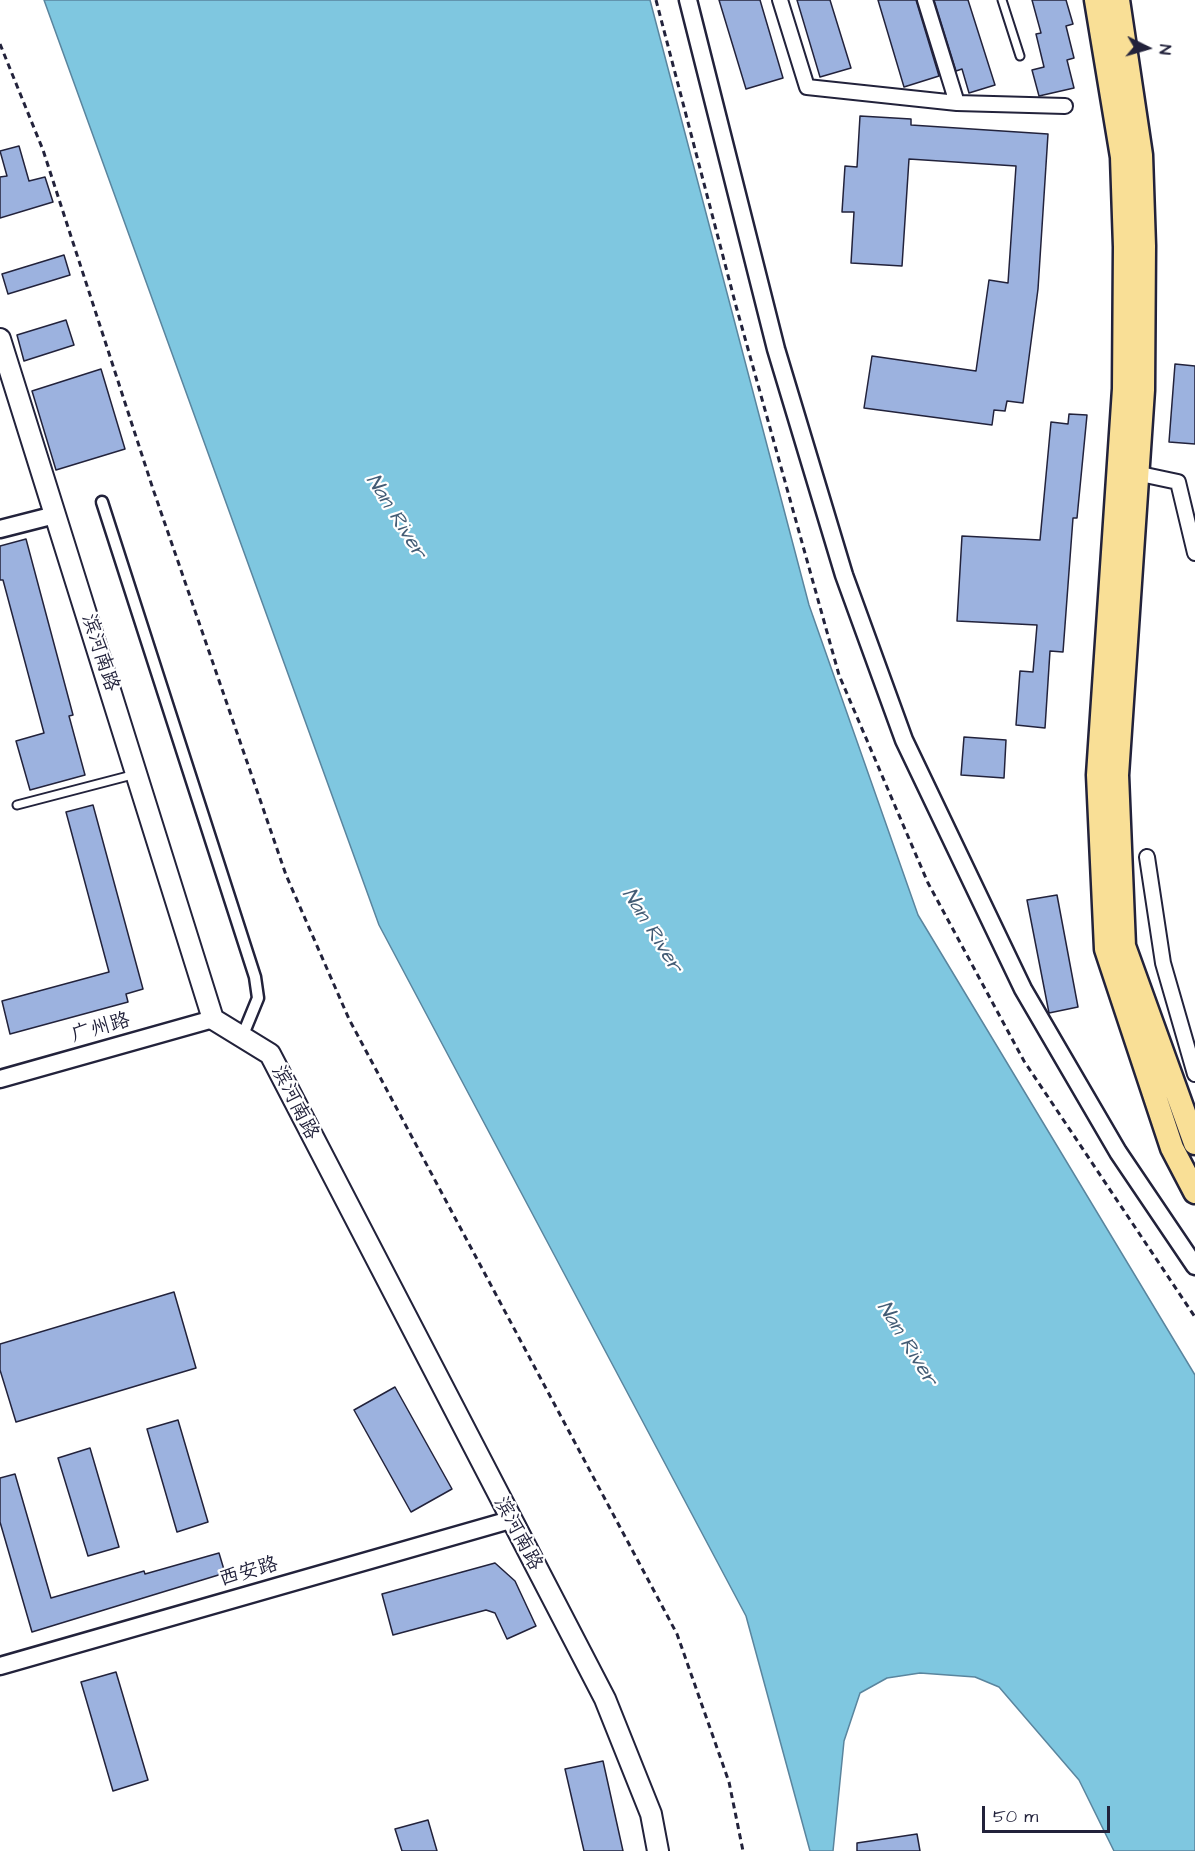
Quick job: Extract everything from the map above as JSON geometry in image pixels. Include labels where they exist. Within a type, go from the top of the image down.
[{"type":"highway","points":[[1096,0],[1122,157],[1125,247],[1126,472],[1117,775],[1124,946],[1195,1143]]},
{"type":"highway","points":[[1118,0],[1141,155],[1143,390],[1126,472],[1098,775],[1106,949],[1172,1148],[1195,1192]]},
{"type":"main road","name":"滨河南路","points":[[0,339],[213,1019],[270,1054],[604,1699],[651,1814],[658,1851]]},
{"type":"street","points":[[688,0],[776,349],[844,575],[904,741],[1023,990],[1118,1152],[1195,1266]]},
{"type":"street","points":[[780,0],[807,87],[957,103],[1065,106]]},
{"type":"street","points":[[925,0],[957,103]]},
{"type":"street","points":[[1126,472],[1178,483],[1195,553]]},
{"type":"street","points":[[102,502],[255,977],[258,998],[242,1037]]},
{"type":"street","points":[[0,529],[55,515]]},
{"type":"street","points":[[1147,857],[1163,963],[1195,1074]]},
{"type":"street","name":"广州路","points":[[0,1079],[213,1019]]},
{"type":"street","name":"西安路","points":[[0,1666],[510,1520]]},
{"type":"lane","points":[[1002,0],[1020,56]]},
{"type":"lane","points":[[17,805],[138,774]]},
{"type":"path","points":[[0,44],[43,150],[153,489],[286,875],[349,1018],[677,1634],[729,1782],[743,1851]]},
{"type":"water","name":"Nan River","points":[[44,0],[650,0],[809,605],[918,915],[1195,1375],[1195,1851],[1114,1851],[1079,1780],[999,1687],[975,1677],[920,1673],[887,1678],[860,1693],[844,1741],[833,1851],[810,1851],[746,1616],[379,925]]},
{"type":"building","points":[[719,0],[760,0],[783,78],[746,89]]},
{"type":"building","points":[[797,0],[830,0],[851,68],[820,77]]},
{"type":"building","points":[[878,0],[916,0],[939,76],[904,87]]},
{"type":"building","points":[[934,0],[968,0],[995,85],[969,93],[962,69],[956,71]]},
{"type":"building","points":[[1032,0],[1066,0],[1073,24],[1066,26],[1074,58],[1067,60],[1074,88],[1039,96],[1032,70],[1044,67],[1036,34],[1041,33]]},
{"type":"building","points":[[860,116],[911,119],[911,125],[1048,134],[1038,289],[1023,403],[1007,401],[1005,411],[994,410],[992,425],[864,408],[872,356],[976,371],[989,280],[1008,283],[1016,166],[909,159],[902,266],[851,263],[854,212],[842,212],[845,166],[857,167]]},
{"type":"building","points":[[19,146],[29,181],[45,177],[53,202],[0,218],[0,177],[7,176],[0,151]]},
{"type":"building","points":[[64,255],[70,275],[8,294],[2,274]]},
{"type":"building","points":[[66,320],[74,345],[24,361],[17,335]]},
{"type":"building","points":[[1175,364],[1195,366],[1195,444],[1169,442]]},
{"type":"building","points":[[101,369],[125,449],[56,470],[32,391]]},
{"type":"building","points":[[1069,414],[1087,415],[1077,518],[1073,518],[1063,652],[1050,651],[1045,728],[1016,725],[1020,671],[1033,672],[1037,625],[957,621],[962,536],[1040,540],[1051,422],[1068,424]]},
{"type":"building","points":[[26,539],[73,715],[69,716],[85,775],[30,790],[16,741],[44,733],[3,580],[0,580],[0,546]]},
{"type":"building","points":[[964,737],[1006,740],[1004,778],[961,775]]},
{"type":"building","points":[[93,805],[143,989],[126,994],[128,1002],[10,1034],[2,1001],[109,972],[66,812]]},
{"type":"building","points":[[1057,895],[1078,1007],[1049,1013],[1027,900]]},
{"type":"building","points":[[174,1292],[196,1368],[16,1422],[0,1370],[0,1344]]},
{"type":"building","points":[[395,1387],[452,1489],[411,1512],[354,1410]]},
{"type":"building","points":[[178,1420],[208,1522],[177,1532],[147,1429]]},
{"type":"building","points":[[90,1448],[119,1547],[88,1556],[58,1458]]},
{"type":"building","points":[[15,1474],[51,1598],[144,1571],[145,1574],[219,1553],[225,1573],[32,1632],[0,1522],[0,1478]]},
{"type":"building","points":[[495,1563],[515,1581],[536,1626],[507,1639],[495,1613],[486,1610],[393,1635],[382,1594]]},
{"type":"building","points":[[116,1672],[148,1780],[113,1791],[81,1682]]},
{"type":"building","points":[[603,1761],[623,1851],[584,1851],[565,1769]]},
{"type":"building","points":[[428,1820],[437,1851],[402,1851],[395,1829]]},
{"type":"building","points":[[917,1834],[920,1851],[857,1851],[857,1843]]}]
